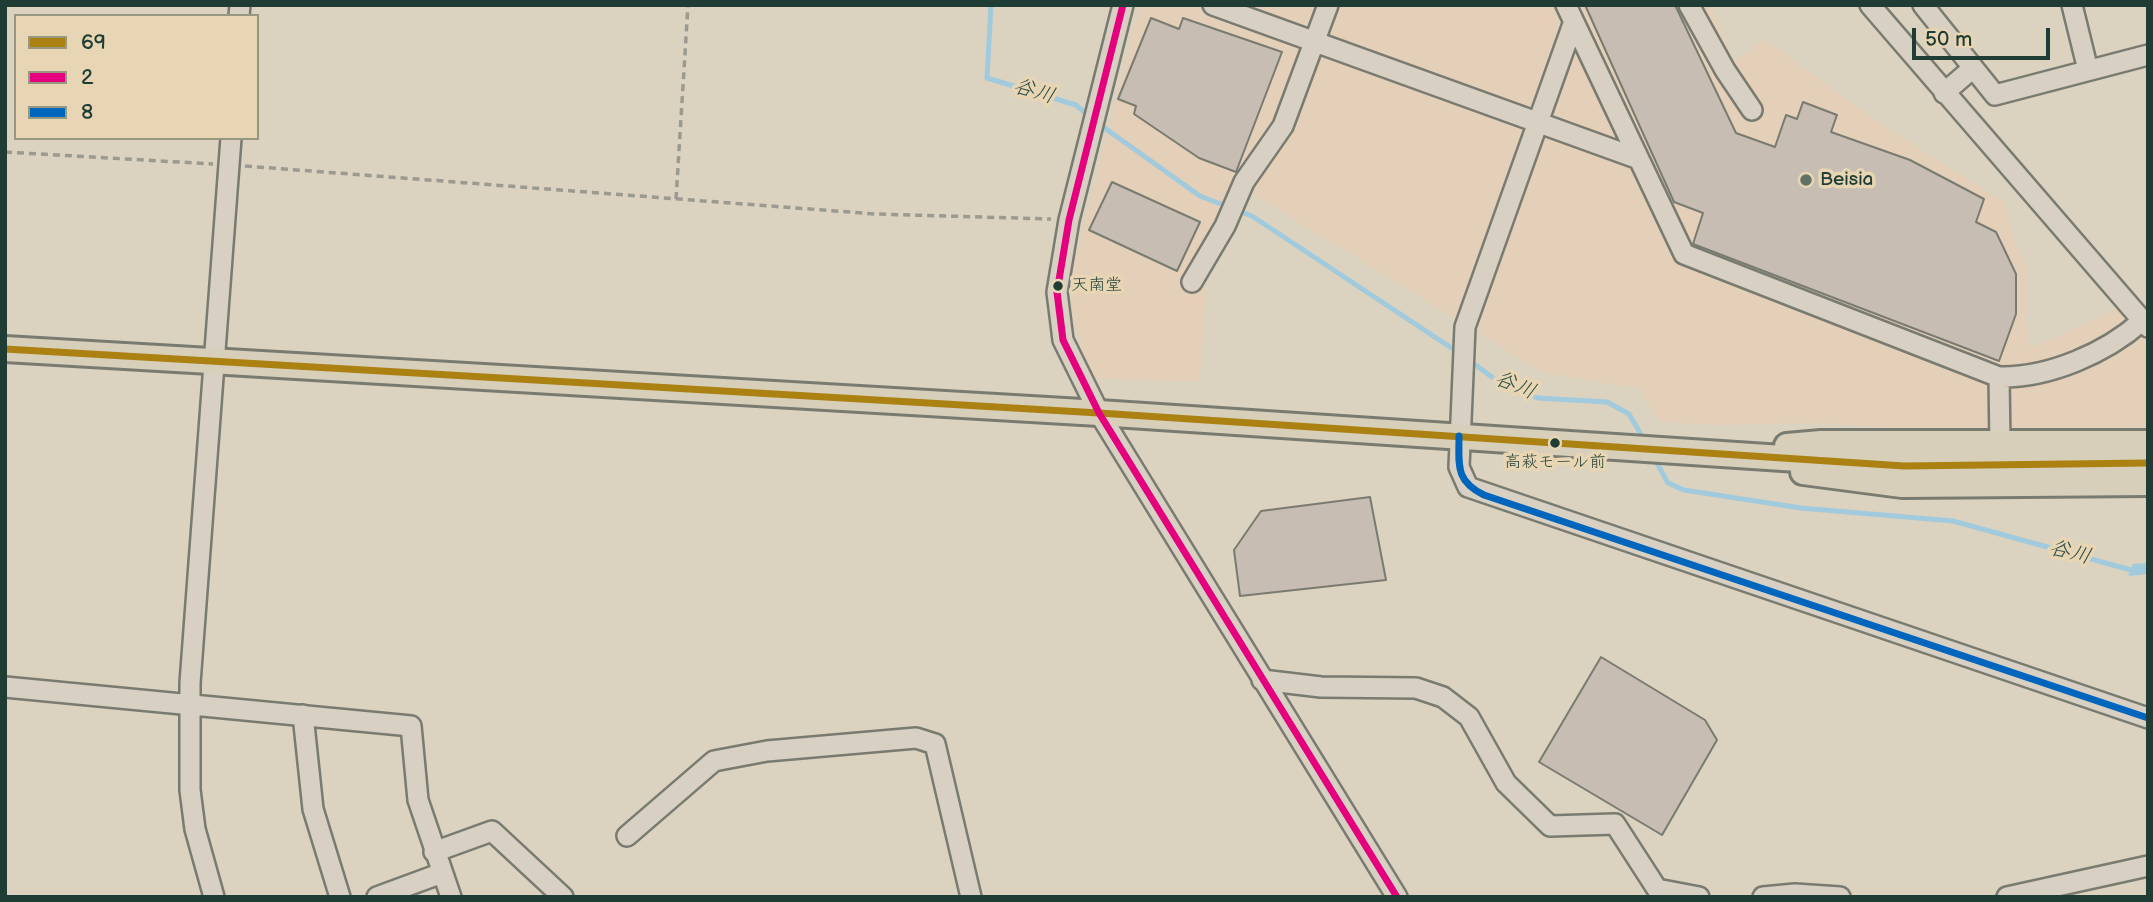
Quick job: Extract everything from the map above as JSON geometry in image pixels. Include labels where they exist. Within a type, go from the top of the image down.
[{"type":"main road","points":[[5,349],[1098,413],[1904,466],[2148,463]]},
{"type":"main road","points":[[1717,453],[1821,443],[2148,443]]},
{"type":"main road","points":[[1717,453],[1826,478],[1902,485],[2148,483]]},
{"type":"street","points":[[1123,5],[1069,220],[1056,292],[1057,315],[1072,362],[1098,413],[1397,897]]},
{"type":"street","points":[[1213,5],[1639,159]]},
{"type":"street","points":[[1192,282],[1225,226],[1244,182],[1283,127],[1317,42],[1328,5]]},
{"type":"street","points":[[1566,5],[1684,254],[1999,377],[2024,376],[2055,367],[2118,342],[2145,324],[1870,5]]},
{"type":"street","points":[[1689,5],[1724,70],[1752,110]]},
{"type":"street","points":[[1923,5],[1994,95],[2148,55]]},
{"type":"street","points":[[2072,5],[2088,70]]},
{"type":"street","points":[[1573,24],[1465,327],[1461,370],[1459,467],[1468,488],[2148,718]]},
{"type":"street","points":[[1944,93],[1973,68]]},
{"type":"street","points":[[214,897],[195,829],[190,790],[190,704],[231,140]]},
{"type":"street","points":[[1999,377],[2000,445]]},
{"type":"street","points":[[1262,680],[1321,687],[1416,688],[1443,697],[1469,717],[1506,783],[1550,826],[1615,824],[1657,889],[1699,897]]},
{"type":"street","points":[[5,687],[411,726],[414,782],[434,852],[451,897]]},
{"type":"street","points":[[303,715],[313,809],[340,897]]},
{"type":"street","points":[[626,836],[715,761],[767,751],[916,738],[935,744],[971,897]]},
{"type":"street","points":[[434,852],[492,831],[563,897]]},
{"type":"street","points":[[2007,897],[2148,866]]},
{"type":"street","points":[[377,897],[442,873]]},
{"type":"street","points":[[1763,897],[1795,894],[1840,897]]},
{"type":"path","points":[[676,199],[688,5]]},
{"type":"path","points":[[5,152],[229,165],[875,214],[1069,220]]},
{"type":"shaded area","points":[[1140,5],[1711,5],[1733,63],[1764,39],[1882,125],[2005,203],[2016,248],[2028,267],[2026,323],[2030,348],[2118,309],[2148,343],[2148,427],[2104,430],[1904,429],[1826,423],[1716,425],[1661,422],[1639,389],[1542,372],[1248,191],[1206,279],[1200,382],[1094,378],[1084,358],[1072,312],[1074,265]]},
{"type":"water","points":[[2148,563],[2148,574],[2128,576],[2133,564]]},
{"type":"building","name":"Beisia","points":[[1585,5],[1675,5],[1736,133],[1775,147],[1786,115],[1797,119],[1803,102],[1837,115],[1831,132],[1910,160],[1984,199],[1976,222],[1996,232],[2016,274],[2016,314],[1999,361],[1693,244],[1703,213],[1674,202]]},
{"type":"building","points":[[1151,18],[1179,29],[1183,18],[1282,52],[1236,172],[1199,158],[1134,114],[1136,106],[1118,99]]},
{"type":"building","points":[[1112,182],[1200,222],[1177,271],[1089,230]]},
{"type":"building","points":[[1370,497],[1386,580],[1240,596],[1234,550],[1261,511]]},
{"type":"building","points":[[1601,657],[1705,720],[1717,740],[1662,835],[1539,762]]},
{"type":"waterway","name":"谷川","points":[[991,5],[987,78],[1076,105],[1089,116]]},
{"type":"waterway","name":"谷川","points":[[1099,124],[1200,196],[1252,216],[1459,353]]},
{"type":"waterway","name":"谷川","points":[[1470,361],[1503,385],[1538,398],[1607,402],[1629,414],[1645,441]]},
{"type":"waterway","name":"谷川","points":[[1653,456],[1668,483],[1684,490],[1801,508],[1953,521],[2131,570],[2148,569]]},
{"type":"transit line","name":"2","points":[[1123,5],[1069,220],[1057,292],[1063,340],[1099,413],[1397,897]]},
{"type":"transit line","name":"69","points":[[5,349],[1099,413],[1904,466],[2148,463]]},
{"type":"transit line","name":"8","points":[[1459,436],[1459,464],[1463,478],[1484,495],[2148,718]]},
{"type":"place","name":"Beisia","points":[[1806,180]]},
{"type":"place","name":"天南堂","points":[[1058,286]]},
{"type":"place","name":"高萩モール前","points":[[1555,443]]}]
